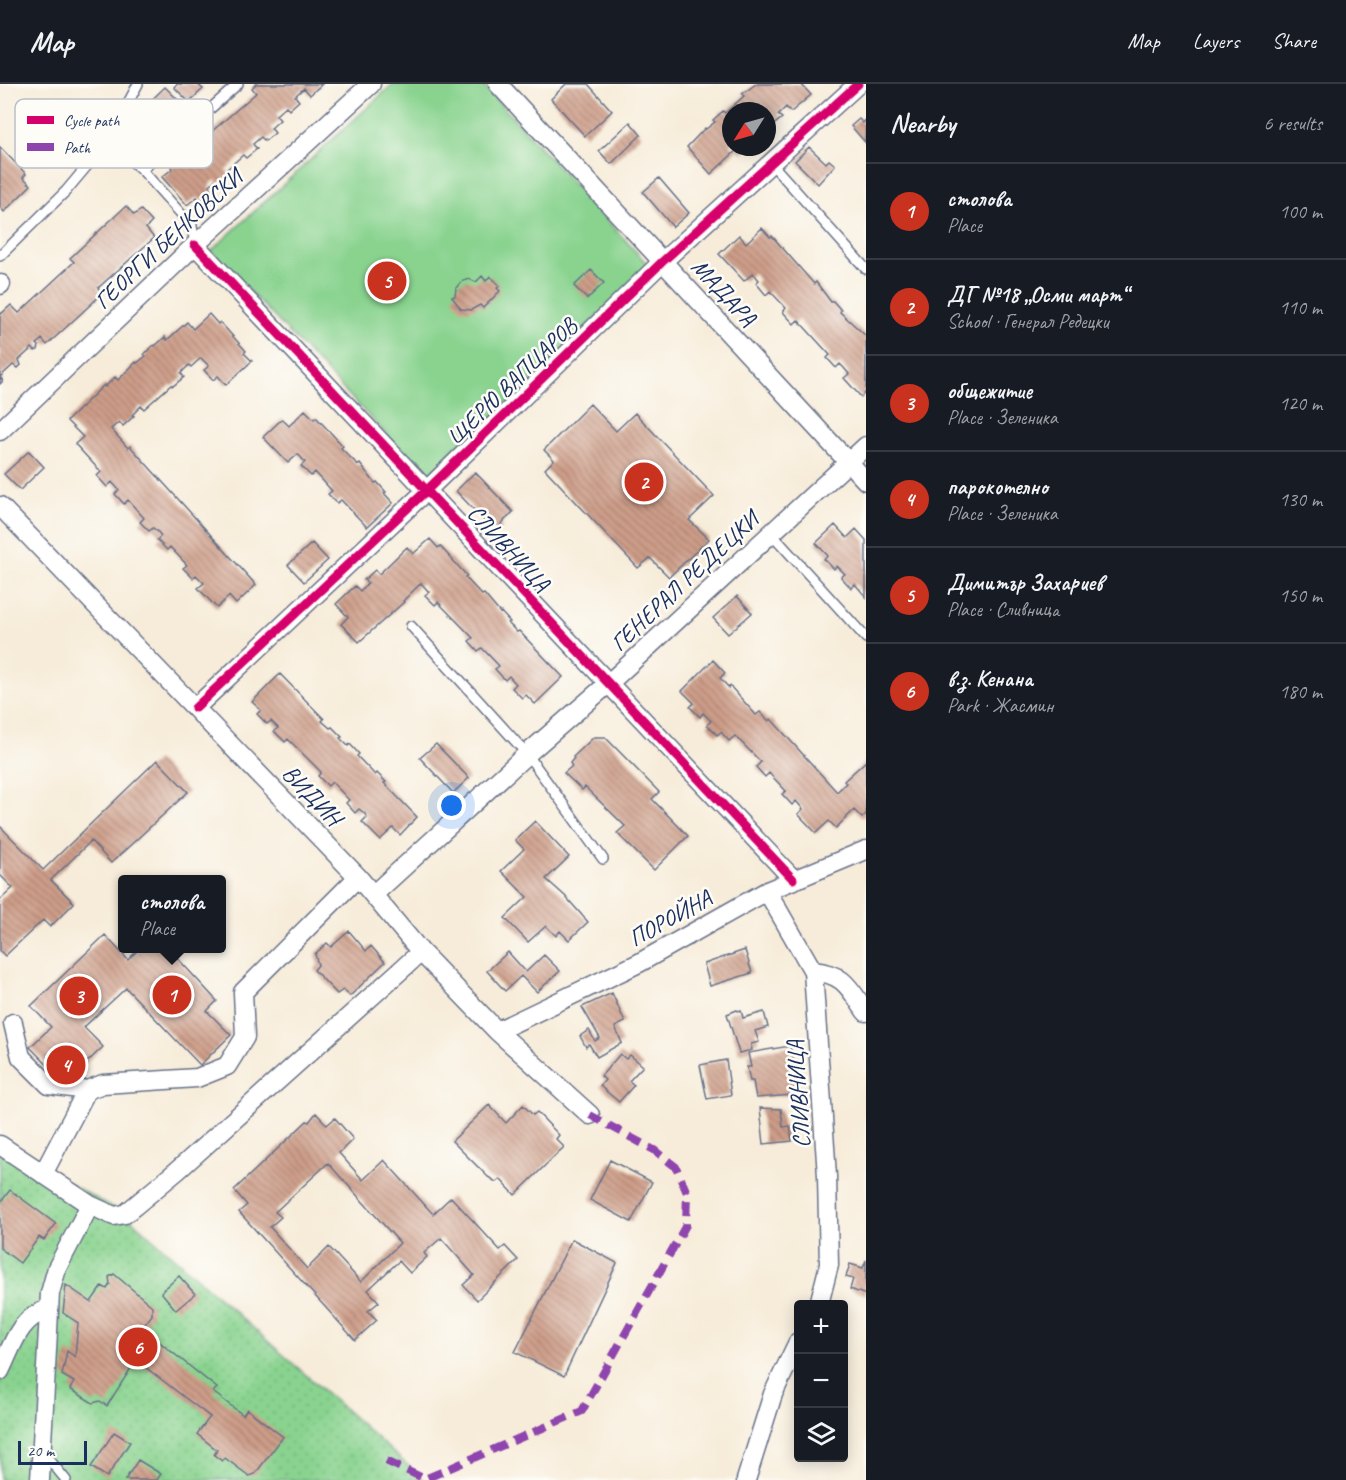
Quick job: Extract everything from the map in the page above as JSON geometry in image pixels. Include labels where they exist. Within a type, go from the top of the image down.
[{"type":"street","name":"МАДАРА","points":[[498,84],[866,481]]},
{"type":"street","name":"ЩЕРЮ ВАПЦАРОВ","points":[[195,708],[428,490],[662,262],[858,84]]},
{"type":"street","name":"ГЕОРГИ БЕНКОВСКИ","points":[[0,431],[367,85]]},
{"type":"street","name":"СЛИВНИЦА","points":[[195,245],[793,879]]},
{"type":"street","name":"ГЕНЕРАЛ РЕДЕЦКИ","points":[[374,894],[527,754],[609,684],[866,446]]},
{"type":"street","name":"ВИДИН","points":[[0,506],[358,877],[421,952],[498,1031],[590,1115]]},
{"type":"street","name":"ПОРОЙНА","points":[[498,1031],[639,963],[767,891],[866,850]]},
{"type":"street","points":[[13,1023],[21,1057],[49,1085],[87,1090],[103,1084],[197,1078],[227,1066],[245,1038],[243,992],[358,877]]},
{"type":"street","name":"СЛИВНИЦА","points":[[767,891],[813,971],[827,1176],[829,1254],[829,1265],[820,1300]]},
{"type":"street","points":[[0,1145],[90,1205],[114,1216],[125,1214],[421,952]]},
{"type":"street","points":[[813,971],[830,972],[845,982],[866,1012]]},
{"type":"street","points":[[44,1174],[87,1090]]},
{"type":"street","points":[[40,1480],[43,1452],[45,1362],[52,1282],[90,1205]]},
{"type":"street","points":[[0,1371],[21,1326],[33,1315],[49,1309]]},
{"type":"street","points":[[746,1480],[773,1394],[794,1350]]},
{"type":"lane","points":[[130,99],[138,84]]},
{"type":"lane","points":[[213,106],[238,84]]},
{"type":"lane","points":[[771,163],[866,268]]},
{"type":"lane","points":[[0,256],[66,191],[85,168]]},
{"type":"lane","points":[[140,168],[192,226],[195,245]]},
{"type":"lane","points":[[771,533],[866,638]]},
{"type":"lane","points":[[411,626],[527,754],[603,859]]},
{"type":"lane","points":[[43,1452],[66,1480]]},
{"type":"green space","points":[[393,84],[482,84],[650,267],[428,478],[211,251]]},
{"type":"green space","points":[[0,1146],[125,1214],[424,1480],[0,1480]]},
{"type":"building","points":[[177,84],[197,84],[203,89],[192,99],[186,99],[174,87]]},
{"type":"building","points":[[256,84],[322,84],[310,95],[304,88],[295,96],[299,101],[289,110],[286,106],[276,115],[280,120],[271,128],[275,133],[265,141],[261,137],[253,144],[257,149],[246,158],[243,155],[226,170],[230,174],[218,184],[215,180],[209,186],[212,190],[200,201],[197,197],[187,205],[162,177],[172,168],[213,168],[213,130],[256,93],[252,88]]},
{"type":"building","points":[[566,84],[588,84],[612,111],[585,136],[551,99]]},
{"type":"building","points":[[756,84],[801,84],[811,95],[791,112],[786,107],[778,115],[782,118],[776,123],[776,102],[737,102],[744,96],[742,94]]},
{"type":"building","points":[[165,87],[177,99],[153,99]]},
{"type":"building","points":[[722,112],[722,156],[730,156],[711,174],[687,147],[705,128],[715,122],[713,120]]},
{"type":"building","points":[[859,119],[863,123],[866,119],[865,142],[851,126]]},
{"type":"building","points":[[630,122],[641,135],[611,164],[599,151]]},
{"type":"building","points":[[0,147],[15,163],[15,168],[20,168],[26,174],[23,177],[31,185],[4,212],[0,207]]},
{"type":"building","points":[[809,147],[826,163],[829,160],[835,165],[818,184],[795,161]]},
{"type":"building","points":[[659,178],[689,213],[673,227],[643,192]]},
{"type":"building","points":[[126,206],[134,215],[141,210],[152,222],[146,228],[154,238],[98,288],[103,293],[47,345],[42,339],[37,344],[38,350],[35,351],[32,348],[19,360],[21,365],[18,368],[13,365],[0,377],[0,312],[1,314],[11,305],[19,313],[74,262],[70,258]]},
{"type":"building","points":[[762,228],[770,237],[772,236],[814,284],[816,282],[831,302],[833,301],[841,310],[840,312],[866,336],[866,392],[861,397],[844,378],[849,374],[844,368],[840,364],[836,368],[827,358],[830,355],[798,320],[794,324],[783,312],[786,308],[770,291],[766,295],[756,283],[759,280],[753,273],[744,281],[719,254],[739,235],[746,243]]},
{"type":"building","points":[[591,270],[604,283],[587,299],[574,286]]},
{"type":"building","points":[[482,276],[486,281],[490,276],[500,286],[497,288],[500,291],[483,308],[480,305],[471,310],[461,309],[452,297],[455,296],[456,288],[461,282],[469,279],[476,282]]},
{"type":"building","points":[[209,314],[218,324],[220,322],[252,361],[226,385],[218,376],[213,380],[204,370],[209,366],[201,358],[181,373],[184,377],[173,386],[171,385],[144,409],[141,406],[123,426],[119,422],[111,429],[128,448],[130,446],[256,585],[236,604],[229,596],[217,608],[198,588],[204,583],[196,575],[193,578],[183,568],[187,565],[170,547],[167,550],[157,540],[161,536],[158,532],[153,528],[149,531],[140,522],[144,518],[128,500],[124,504],[115,494],[119,490],[112,482],[107,487],[97,476],[101,472],[75,444],[83,437],[67,421],[104,385],[105,387],[115,377],[118,380],[136,362],[146,356],[144,354],[154,345],[165,337],[167,340],[187,322],[193,329]]},
{"type":"building","points":[[590,404],[616,431],[635,413],[714,496],[689,520],[709,539],[669,577],[650,558],[638,568],[545,469],[554,460],[544,450]]},
{"type":"building","points":[[305,410],[314,419],[316,417],[343,446],[341,448],[358,465],[360,464],[375,483],[377,482],[386,492],[384,493],[393,503],[367,527],[341,500],[337,503],[328,494],[332,491],[315,472],[311,476],[301,466],[305,462],[298,454],[288,463],[263,437],[282,419],[289,426]]},
{"type":"building","points":[[29,451],[44,467],[20,490],[4,474]]},
{"type":"building","points":[[475,472],[513,512],[496,533],[456,491]]},
{"type":"building","points":[[835,525],[847,538],[856,529],[866,540],[866,597],[855,584],[851,588],[841,577],[845,574],[837,566],[834,569],[824,559],[828,556],[816,543]]},
{"type":"building","points":[[430,539],[438,548],[440,546],[467,576],[465,577],[510,622],[508,623],[517,632],[519,631],[563,677],[535,704],[526,695],[522,698],[512,688],[516,684],[509,676],[505,680],[495,669],[499,666],[482,648],[478,651],[469,641],[473,638],[438,602],[435,605],[425,595],[429,592],[421,583],[404,602],[359,642],[341,624],[348,617],[336,604],[355,586],[360,591],[368,583],[364,580],[375,570],[379,574],[407,547],[413,554]]},
{"type":"building","points":[[312,543],[328,560],[304,582],[288,565]]},
{"type":"building","points":[[737,596],[752,613],[728,634],[713,618]]},
{"type":"building","points":[[713,660],[725,673],[720,678],[729,688],[730,686],[756,715],[760,712],[769,721],[771,719],[837,792],[846,783],[844,781],[866,761],[866,814],[862,818],[854,810],[836,828],[829,821],[816,833],[798,814],[803,809],[796,801],[792,805],[782,794],[786,791],[769,773],[765,777],[756,767],[761,762],[735,736],[729,741],[721,732],[717,735],[707,725],[711,721],[703,713],[700,717],[690,707],[694,703],[682,691]]},
{"type":"building","points":[[280,674],[324,719],[322,721],[330,728],[332,727],[348,746],[350,744],[359,754],[357,756],[375,775],[377,773],[386,782],[384,783],[417,817],[400,835],[393,828],[380,840],[362,822],[367,817],[364,813],[359,809],[355,813],[346,803],[349,800],[332,782],[328,786],[318,776],[321,772],[288,739],[285,742],[274,731],[278,728],[271,721],[267,724],[257,714],[261,710],[252,702]]},
{"type":"building","points":[[594,737],[605,737],[659,792],[652,799],[688,836],[654,870],[617,833],[625,826],[585,787],[582,790],[564,773],[572,766],[570,763],[573,757]]},
{"type":"building","points":[[436,744],[469,778],[453,793],[420,758]]},
{"type":"building","points":[[157,760],[188,792],[111,863],[91,841],[51,880],[74,903],[50,927],[43,920],[5,956],[0,951],[0,900],[13,888],[0,875],[0,826],[43,870]]},
{"type":"building","points":[[535,821],[569,857],[546,879],[588,922],[569,940],[560,931],[556,936],[546,926],[528,942],[505,918],[527,897],[501,871],[524,849],[515,840]]},
{"type":"building","points":[[349,931],[366,951],[371,946],[385,962],[350,996],[343,990],[337,994],[314,970],[318,965],[315,954],[327,943],[331,947]]},
{"type":"building","points":[[105,935],[118,949],[118,953],[122,953],[128,960],[135,953],[173,953],[217,1001],[207,1011],[231,1035],[200,1065],[126,988],[84,1027],[103,1047],[65,1083],[30,1047],[51,1027],[31,1006]]},
{"type":"building","points":[[745,950],[752,973],[710,986],[704,964]]},
{"type":"building","points":[[508,952],[526,972],[544,955],[560,971],[537,992],[521,976],[505,991],[487,971]]},
{"type":"building","points":[[612,993],[625,1022],[615,1027],[622,1043],[597,1057],[589,1044],[586,1047],[580,1036],[589,1030],[595,1041],[600,1038],[582,1007]]},
{"type":"building","points":[[741,1010],[743,1018],[764,1012],[768,1027],[755,1031],[759,1042],[751,1044],[752,1050],[739,1053],[727,1014]]},
{"type":"building","points":[[790,1046],[799,1084],[792,1095],[756,1098],[753,1081],[750,1081],[747,1067],[751,1067],[748,1053]]},
{"type":"building","points":[[620,1054],[626,1059],[630,1055],[643,1066],[629,1081],[634,1085],[619,1102],[600,1086],[605,1080],[601,1076]]},
{"type":"building","points":[[726,1060],[731,1095],[707,1099],[700,1065]]},
{"type":"building","points":[[489,1105],[506,1123],[523,1105],[533,1115],[537,1112],[559,1135],[556,1139],[564,1147],[515,1195],[500,1179],[496,1182],[488,1177],[452,1141]]},
{"type":"building","points":[[760,1108],[781,1109],[783,1127],[790,1126],[792,1141],[764,1144]]},
{"type":"building","points":[[316,1113],[327,1125],[335,1118],[353,1139],[339,1153],[363,1180],[384,1160],[433,1214],[451,1197],[500,1250],[505,1246],[518,1260],[477,1300],[463,1285],[474,1275],[441,1238],[424,1253],[427,1257],[410,1273],[399,1261],[368,1290],[379,1302],[368,1311],[377,1320],[355,1340],[239,1212],[247,1205],[234,1190],[307,1121],[309,1122]],"holes":[[[328,1163],[400,1243],[361,1282],[329,1247],[307,1269],[270,1227],[281,1217],[275,1212]]]},
{"type":"building","points":[[610,1160],[652,1182],[631,1222],[590,1200]]},
{"type":"building","points":[[10,1190],[56,1224],[44,1240],[39,1237],[20,1263],[0,1248],[0,1203]]},
{"type":"building","points":[[572,1239],[617,1263],[564,1376],[515,1352]]},
{"type":"building","points":[[866,1260],[866,1295],[850,1289],[853,1279],[846,1277],[850,1264],[863,1268]]},
{"type":"building","points":[[114,1274],[152,1306],[152,1315],[142,1328],[217,1388],[213,1392],[243,1415],[247,1409],[283,1437],[255,1474],[249,1476],[225,1458],[222,1461],[214,1455],[217,1450],[197,1434],[210,1417],[136,1360],[107,1406],[100,1401],[93,1403],[70,1389],[74,1382],[62,1375],[67,1351],[75,1357],[78,1323],[63,1313],[66,1285],[91,1302],[102,1286],[107,1289],[110,1284],[109,1277]]},
{"type":"building","points":[[179,1276],[195,1294],[176,1310],[161,1292]]},
{"type":"building","points":[[114,1432],[130,1442],[107,1477],[91,1467]]},
{"type":"building","points":[[138,1460],[161,1474],[157,1480],[125,1480]]},
{"type":"marked path","points":[[386,1461],[425,1479],[582,1411],[686,1225],[687,1193],[676,1167],[654,1150],[590,1115]]},
{"type":"cycle path","points":[[195,708],[427,490],[662,262],[858,84]]},
{"type":"cycle path","points":[[195,245],[793,879]]},
{"type":"place","name":"Димитър Захариев","points":[[387,281]]},
{"type":"place","name":"ДГ №18 „Осми март“","points":[[644,482]]},
{"type":"place","name":"столова","points":[[172,995]]},
{"type":"place","name":"общежитие","points":[[79,996]]},
{"type":"place","name":"парокотелно","points":[[66,1065]]},
{"type":"place","name":"в.з. Кенана","points":[[138,1347]]}]
